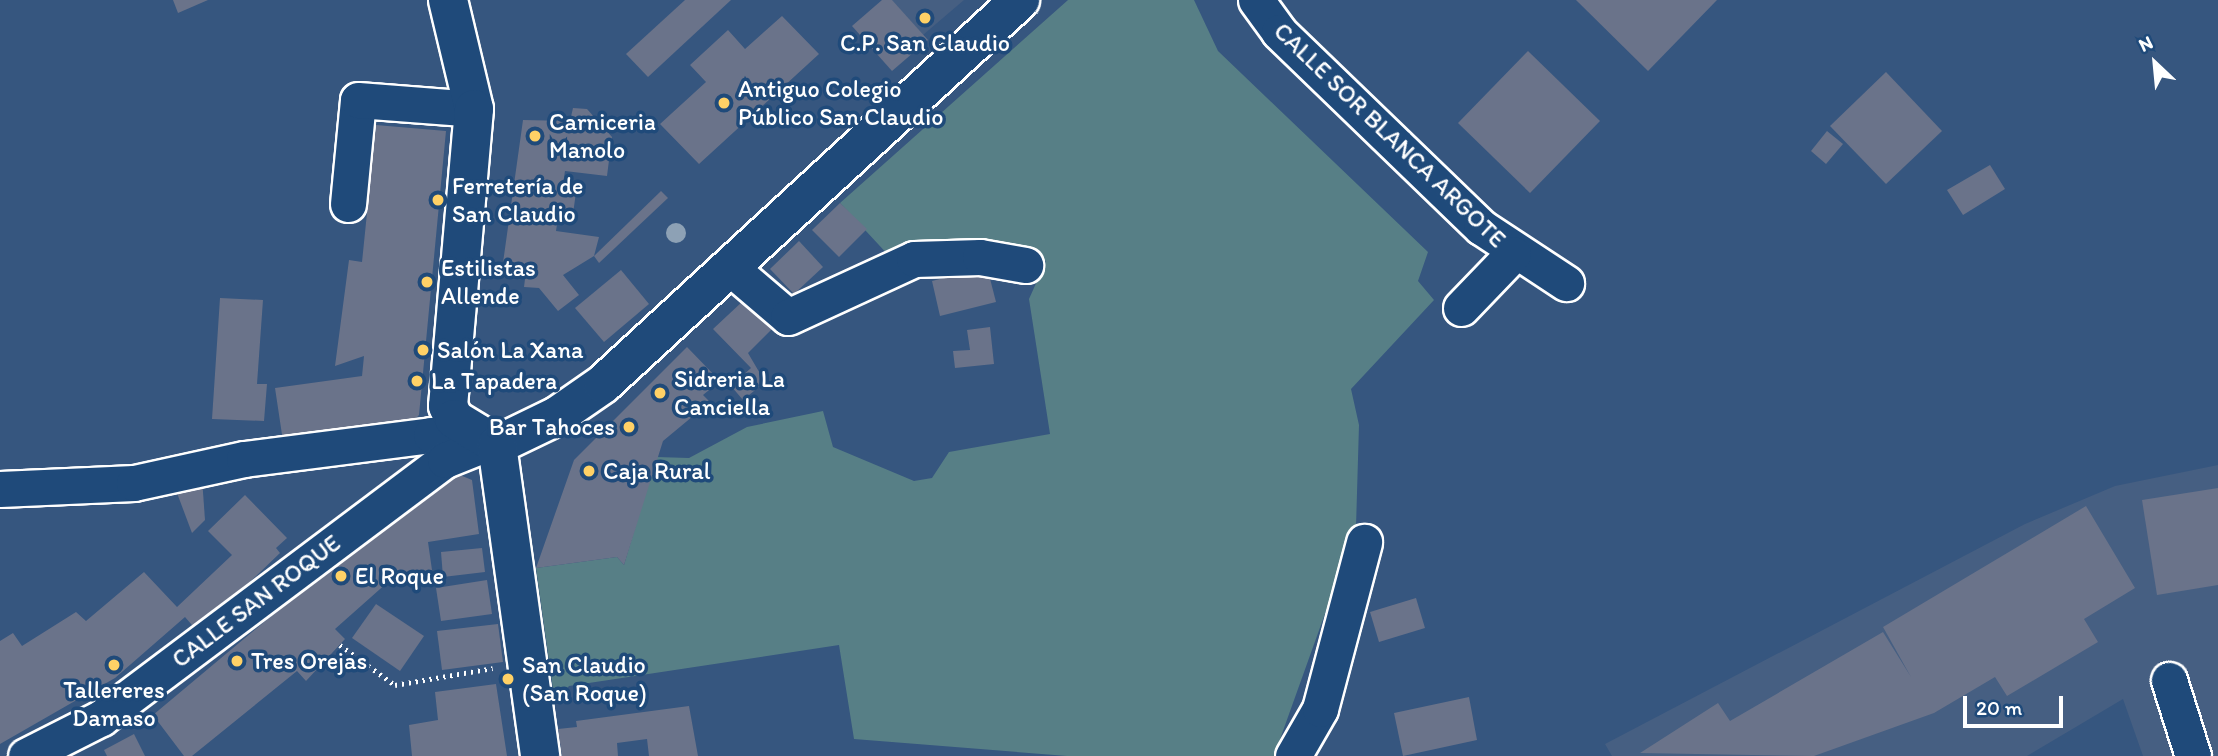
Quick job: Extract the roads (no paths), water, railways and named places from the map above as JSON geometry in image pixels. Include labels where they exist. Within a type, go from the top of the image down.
[{"type":"street","points":[[448,0],[474,109],[448,407],[454,419],[491,445],[540,756]]},
{"type":"street","points":[[0,489],[134,483],[244,459],[431,435],[491,445],[558,416],[603,384],[733,270],[1020,0]]},
{"type":"street","name":"CALLE SOR BLANCA ARGOTE","points":[[1256,0],[1307,59],[1513,254],[1566,283]]},
{"type":"street","points":[[348,204],[358,100],[474,109]]},
{"type":"street","points":[[1461,308],[1513,254]]},
{"type":"street","points":[[733,270],[788,317],[914,259],[980,257],[1025,265]]},
{"type":"street","name":"CALLE SAN ROQUE","points":[[26,756],[101,718],[445,460],[491,445]]},
{"type":"street","points":[[1293,756],[1320,709],[1364,542]]},
{"type":"street","points":[[2169,680],[2193,756]]},
{"type":"place","name":"C.P. San Claudio","points":[[925,18]]},
{"type":"place","name":"Antiguo Colegio Público San Claudio","points":[[724,103]]},
{"type":"place","name":"Carniceria Manolo","points":[[535,136]]},
{"type":"place","name":"Ferretería de San Claudio","points":[[438,200]]},
{"type":"place","name":"Estilistas Allende","points":[[427,282]]},
{"type":"place","name":"Salón La Xana","points":[[423,350]]},
{"type":"place","name":"La Tapadera","points":[[417,381]]},
{"type":"place","name":"Sidreria La Canciella","points":[[660,393]]},
{"type":"place","name":"Bar Tahoces","points":[[629,427]]},
{"type":"place","name":"Caja Rural","points":[[589,471]]},
{"type":"place","name":"El Roque","points":[[341,576]]},
{"type":"place","name":"Tres Orejas","points":[[237,661]]},
{"type":"place","name":"Tallereres Damaso","points":[[114,665]]},
{"type":"place","name":"San Claudio (San Roque)","points":[[508,679]]}]
